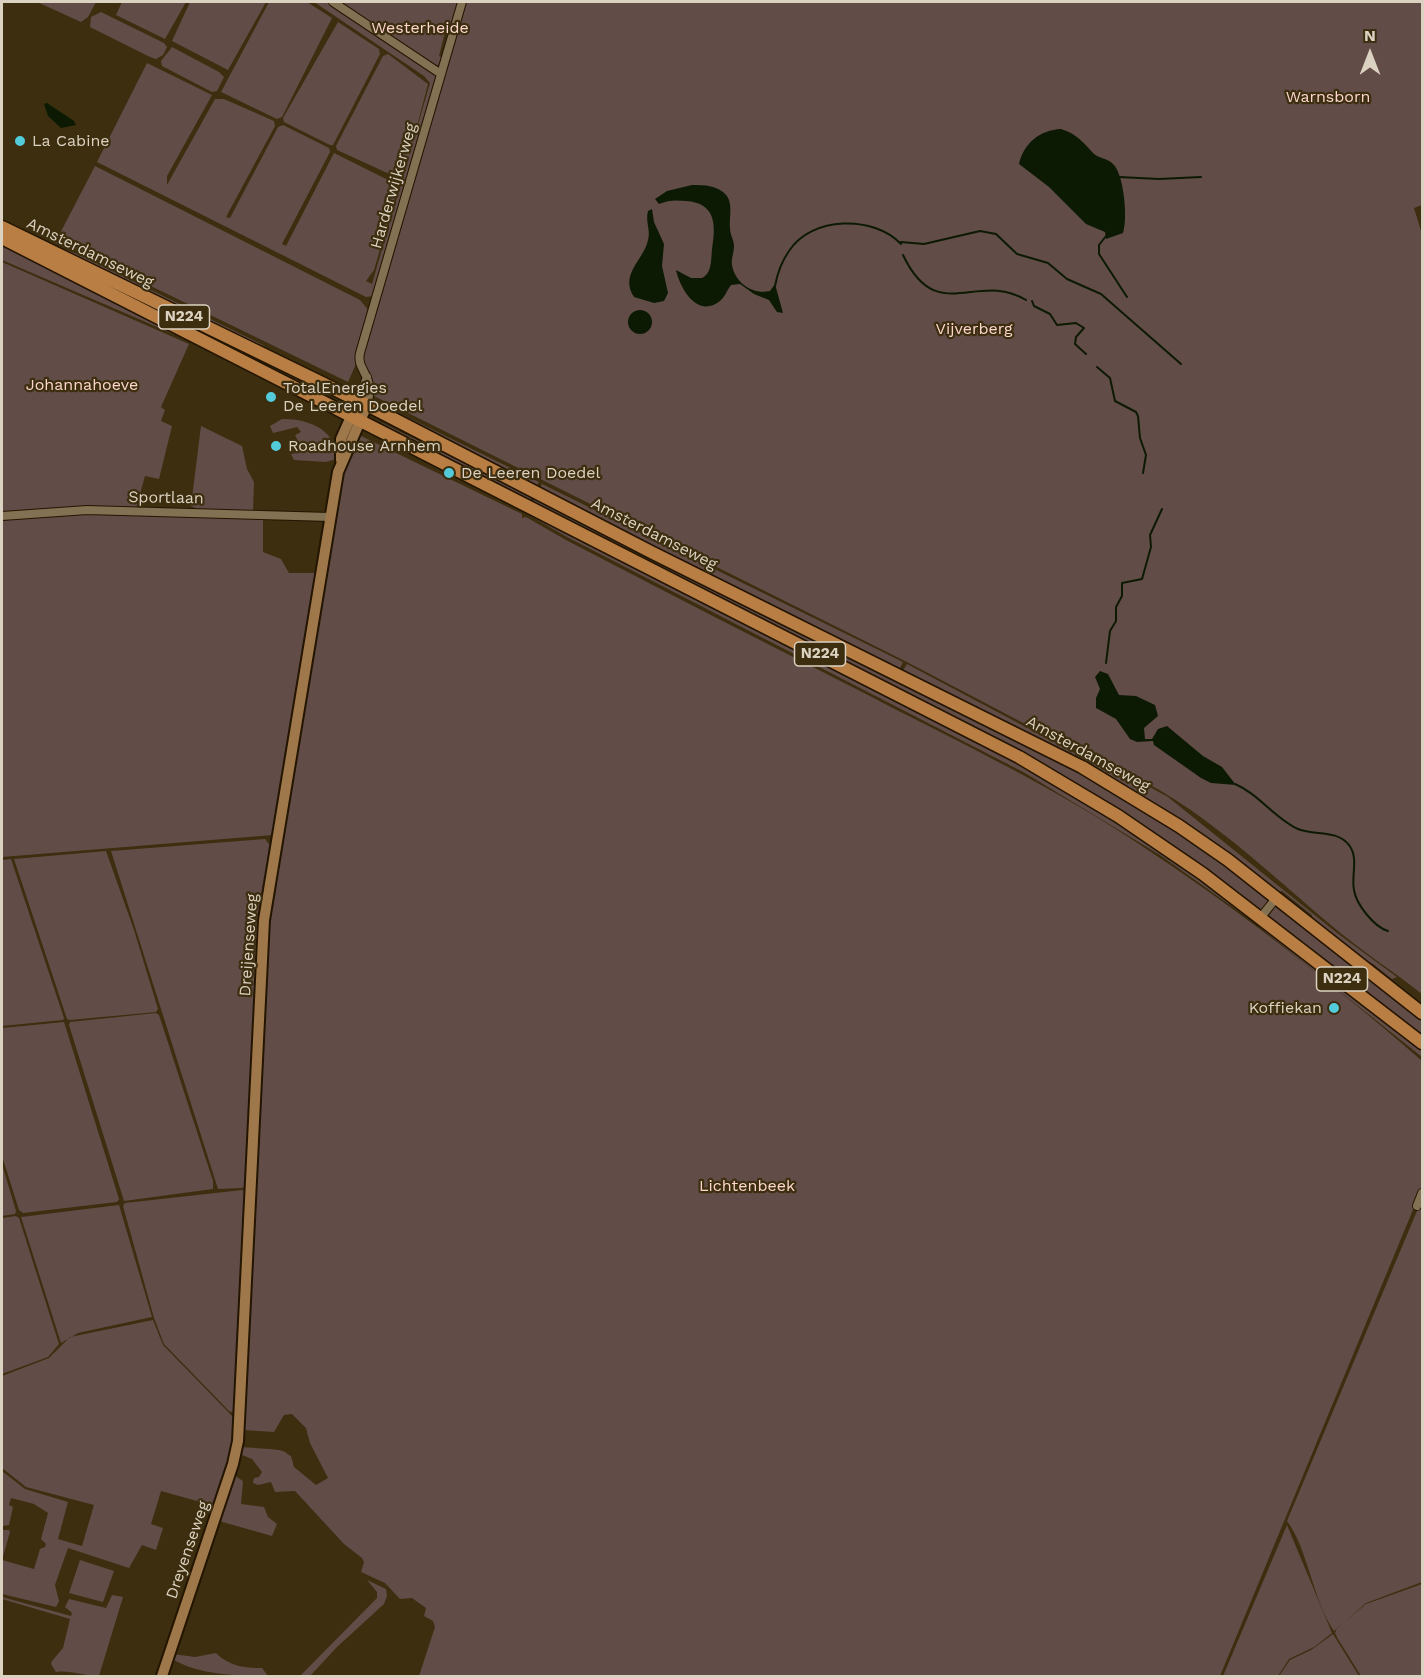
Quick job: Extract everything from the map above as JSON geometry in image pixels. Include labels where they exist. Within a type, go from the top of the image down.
[{"type":"main road","name":"Amsterdamseweg","points":[[2,227],[363,403],[651,552],[1082,767],[1179,826],[1277,897],[1422,1013]]},
{"type":"main road","name":"Amsterdamseweg","points":[[2,238],[1019,757],[1141,831],[1261,917],[1422,1043]]},
{"type":"main road","name":"Dreijenseweg","points":[[239,1431],[264,920],[340,466],[341,438],[363,403]]},
{"type":"main road","name":"Dreyenseweg","points":[[162,1677],[233,1464],[239,1431]]},
{"type":"street","points":[[333,2],[441,74]]},
{"type":"street","name":"Harderwijkerweg","points":[[363,403],[371,385],[368,375],[358,360],[462,2]]},
{"type":"street","name":"Sportlaan","points":[[2,516],[87,510],[330,517]]},
{"type":"street","points":[[1261,917],[1277,897]]},
{"type":"street","points":[[1417,1206],[1422,1194]]},
{"type":"green space","points":[[37,2],[96,2],[88,17],[81,22]]},
{"type":"green space","points":[[122,2],[186,2],[165,39],[116,15]]},
{"type":"green space","points":[[190,2],[266,2],[228,70],[172,41]]},
{"type":"green space","points":[[269,2],[307,2],[332,18],[282,117],[277,119],[221,92]]},
{"type":"green space","points":[[314,2],[330,2],[435,72],[437,79],[374,296],[366,297],[97,162],[147,63],[212,95],[167,176],[167,185],[215,99],[224,99],[274,121],[275,126],[226,217],[230,218],[278,127],[283,125],[329,148],[330,152],[282,244],[286,246],[334,153],[394,183],[397,188],[396,194],[374,270],[366,281],[372,284],[430,83],[424,76]]},
{"type":"green space","name":"Westerheide","points":[[336,2],[460,2],[451,33],[445,32],[439,56],[443,58],[436,68]]},
{"type":"green space","name":"Vijverberg","points":[[464,2],[1422,2],[1422,205],[1414,208],[1422,234],[1422,994],[1343,935],[1220,831],[1159,790],[1127,773],[1094,760],[905,661],[374,396],[372,379],[363,363],[362,355]]},
{"type":"green space","points":[[101,12],[164,43],[167,47],[163,55],[156,59],[150,57],[90,27],[91,17]]},
{"type":"green space","points":[[338,22],[379,49],[380,54],[333,145],[330,145],[284,122],[283,118]]},
{"type":"green space","points":[[172,47],[219,72],[224,77],[217,91],[212,92],[162,66],[161,61]]},
{"type":"green space","points":[[388,54],[428,84],[407,164],[403,166],[403,172],[396,177],[337,150],[336,146],[383,56]]},
{"type":"green space","points":[[95,166],[360,300],[370,312],[356,364],[348,382],[81,252],[55,243]]},
{"type":"green space","points":[[2,220],[47,243],[80,255],[267,347],[231,334],[2,222]]},
{"type":"green space","points":[[2,243],[179,335],[2,260]]},
{"type":"green space","name":"Johannahoeve","points":[[2,262],[189,344],[161,407],[165,410],[161,421],[172,426],[159,479],[145,476],[136,509],[2,514]]},
{"type":"green space","points":[[389,408],[539,482],[536,487],[387,411]]},
{"type":"green space","points":[[282,419],[301,421],[327,433],[336,449],[336,459],[326,462],[294,460],[291,454],[297,453],[300,445],[295,435],[301,432],[297,427],[273,433],[270,426]]},
{"type":"green space","points":[[382,423],[532,496],[530,500],[380,425]]},
{"type":"green space","points":[[201,426],[242,446],[247,469],[254,482],[253,511],[199,510],[191,506]]},
{"type":"green space","name":"Lichtenbeek","points":[[359,435],[522,514],[522,518],[526,517],[566,540],[1051,790],[1152,852],[1232,908],[1310,967],[1422,1061],[1422,1188],[1220,1676],[419,1676],[435,1627],[433,1621],[424,1616],[426,1608],[412,1598],[400,1599],[385,1583],[361,1572],[364,1562],[362,1558],[344,1544],[295,1491],[275,1492],[271,1482],[258,1485],[253,1483],[254,1478],[259,1477],[262,1472],[252,1459],[242,1455],[243,1447],[284,1451],[291,1456],[294,1467],[316,1485],[328,1478],[310,1443],[306,1428],[292,1414],[284,1415],[274,1432],[243,1430],[267,920],[341,477]]},
{"type":"green space","points":[[542,484],[903,662],[899,670],[619,531],[567,501],[539,490]]},
{"type":"green space","points":[[535,497],[1080,771],[1176,829],[1271,897],[1260,911],[974,728],[533,502]]},
{"type":"green space","points":[[529,509],[812,652],[952,726],[1090,804],[1254,916],[1254,922],[1160,855],[1025,773],[567,537],[527,514]]},
{"type":"green space","points":[[72,512],[263,516],[263,552],[281,559],[289,573],[318,573],[273,835],[2,857],[2,519]]},
{"type":"green space","points":[[907,664],[1086,759],[1122,772],[1168,797],[1337,933],[1397,977],[1392,979],[1373,964],[1361,959],[1313,921],[1312,915],[1282,891],[1277,892],[1210,842],[902,672]]},
{"type":"green space","points":[[265,839],[272,848],[249,1183],[242,1188],[218,1189],[111,851]]},
{"type":"green space","points":[[106,851],[134,930],[158,1009],[156,1012],[70,1020],[67,1019],[14,859]]},
{"type":"green space","points":[[11,859],[63,1020],[2,1026],[2,860]]},
{"type":"green space","points":[[1278,903],[1422,1019],[1422,1037],[1268,917]]},
{"type":"green space","points":[[1261,924],[1387,1020],[1422,1051],[1422,1057],[1258,926]]},
{"type":"green space","points":[[156,1013],[159,1015],[213,1181],[213,1189],[124,1201],[69,1025],[70,1022]]},
{"type":"green space","points":[[64,1022],[119,1199],[117,1202],[23,1213],[19,1210],[2,1156],[2,1028]]},
{"type":"green space","points":[[2,1164],[16,1211],[15,1214],[2,1216]]},
{"type":"green space","points":[[242,1190],[248,1193],[234,1413],[229,1411],[164,1344],[154,1318],[123,1206],[125,1203]]},
{"type":"green space","points":[[1422,1199],[1422,1582],[1366,1603],[1334,1631],[1320,1604],[1300,1545],[1287,1521]]},
{"type":"green space","points":[[119,1205],[152,1317],[78,1333],[61,1343],[21,1217]]},
{"type":"green space","points":[[16,1216],[19,1218],[59,1344],[48,1357],[2,1374],[2,1218]]},
{"type":"green space","points":[[153,1320],[163,1345],[235,1419],[232,1450],[215,1506],[161,1491],[151,1524],[163,1528],[156,1550],[142,1545],[129,1568],[68,1548],[55,1585],[59,1601],[56,1607],[2,1594],[2,1560],[34,1569],[40,1549],[46,1544],[41,1539],[48,1513],[34,1504],[11,1498],[9,1505],[13,1507],[9,1525],[2,1526],[2,1471],[25,1489],[68,1502],[58,1539],[82,1546],[94,1505],[26,1487],[2,1468],[2,1376],[49,1358],[70,1337]]},
{"type":"green space","points":[[234,1475],[243,1481],[241,1504],[264,1507],[268,1517],[277,1524],[272,1536],[219,1521]]},
{"type":"green space","points":[[1287,1525],[1332,1633],[1314,1647],[1289,1659],[1278,1676],[1223,1676]]},
{"type":"green space","points":[[2,1530],[9,1530],[10,1532],[2,1560]]},
{"type":"green space","points":[[80,1560],[114,1571],[103,1602],[69,1593]]},
{"type":"green space","points":[[367,1580],[386,1589],[387,1596],[384,1604],[337,1647],[310,1676],[300,1676],[377,1598],[377,1592]]},
{"type":"green space","points":[[1422,1584],[1422,1676],[1361,1676],[1335,1633],[1337,1628],[1366,1604]]},
{"type":"green space","points":[[112,1595],[123,1597],[99,1676],[56,1672],[51,1664],[63,1648],[70,1619],[2,1599],[2,1597],[71,1616],[72,1613],[65,1607],[69,1599],[106,1608]]},
{"type":"green space","points":[[1333,1634],[1359,1676],[1279,1676],[1290,1660],[1311,1650]]},
{"type":"green space","points":[[216,1653],[226,1661],[237,1665],[262,1668],[268,1676],[231,1675],[206,1671],[172,1659],[173,1654],[195,1657]]},
{"type":"shaded area","points":[[47,103],[74,121],[76,125],[61,128],[48,116],[44,104]]},
{"type":"shaded area","points":[[1061,129],[1076,136],[1094,154],[1114,165],[1120,178],[1124,198],[1123,233],[1106,239],[1105,232],[1086,224],[1049,187],[1019,164],[1025,150],[1034,139],[1046,132]]},
{"type":"shaded area","points":[[692,185],[715,188],[727,196],[730,203],[730,231],[734,244],[732,263],[734,271],[741,282],[757,291],[770,291],[775,284],[783,313],[777,312],[769,300],[754,294],[740,284],[731,285],[722,299],[712,306],[697,304],[681,285],[676,270],[691,278],[702,278],[708,273],[714,232],[712,217],[703,206],[696,203],[675,200],[659,204],[655,199],[667,191]]},
{"type":"shaded area","points":[[652,209],[654,222],[664,244],[662,266],[668,293],[664,301],[654,303],[634,297],[629,281],[646,247],[649,233],[647,215]]},
{"type":"shaded area","points":[[640,310],[648,314],[652,322],[648,330],[640,334],[632,330],[628,322],[632,314]]},
{"type":"shaded area","points":[[1100,671],[1108,674],[1119,695],[1136,696],[1155,705],[1158,716],[1144,728],[1145,739],[1152,739],[1158,729],[1167,726],[1203,756],[1222,767],[1236,785],[1211,783],[1154,745],[1153,741],[1137,742],[1130,739],[1116,719],[1096,708],[1096,698],[1100,689],[1095,677]]},
{"type":"waterway","points":[[1119,177],[1159,179],[1201,177]]},
{"type":"waterway","points":[[775,286],[780,268],[789,251],[799,239],[812,231],[827,226],[859,224],[875,228],[901,244]]},
{"type":"waterway","points":[[901,242],[924,244],[980,231],[996,234],[1017,254],[1048,263],[1067,279],[1101,294],[1181,364]]},
{"type":"waterway","points":[[1106,236],[1099,245],[1099,254],[1127,297]]},
{"type":"waterway","points":[[903,255],[916,276],[930,288],[944,293],[991,290],[1008,292],[1026,300]]},
{"type":"waterway","points":[[1032,301],[1034,306],[1050,314],[1057,325],[1076,323],[1084,328],[1076,337],[1075,344],[1086,354]]},
{"type":"waterway","points":[[1097,367],[1110,378],[1115,401],[1136,412],[1138,416],[1140,438],[1146,455],[1143,473]]},
{"type":"waterway","points":[[1106,663],[1110,631],[1116,621],[1116,607],[1122,596],[1122,583],[1142,579],[1151,547],[1150,535],[1162,509]]},
{"type":"waterway","points":[[1235,784],[1244,788],[1290,825],[1344,840],[1354,855],[1355,896],[1366,914],[1377,925],[1388,931]]},
{"type":"place","name":"La Cabine","points":[[20,141]]},
{"type":"place","name":"TotalEnergies De Leeren Doedel","points":[[271,397]]},
{"type":"place","name":"Roadhouse Arnhem","points":[[276,446]]},
{"type":"place","name":"De Leeren Doedel","points":[[449,473]]},
{"type":"place","name":"Koffiekan","points":[[1334,1008]]},
{"type":"park label","name":"Warnsborn","points":[[1328,97]]}]
